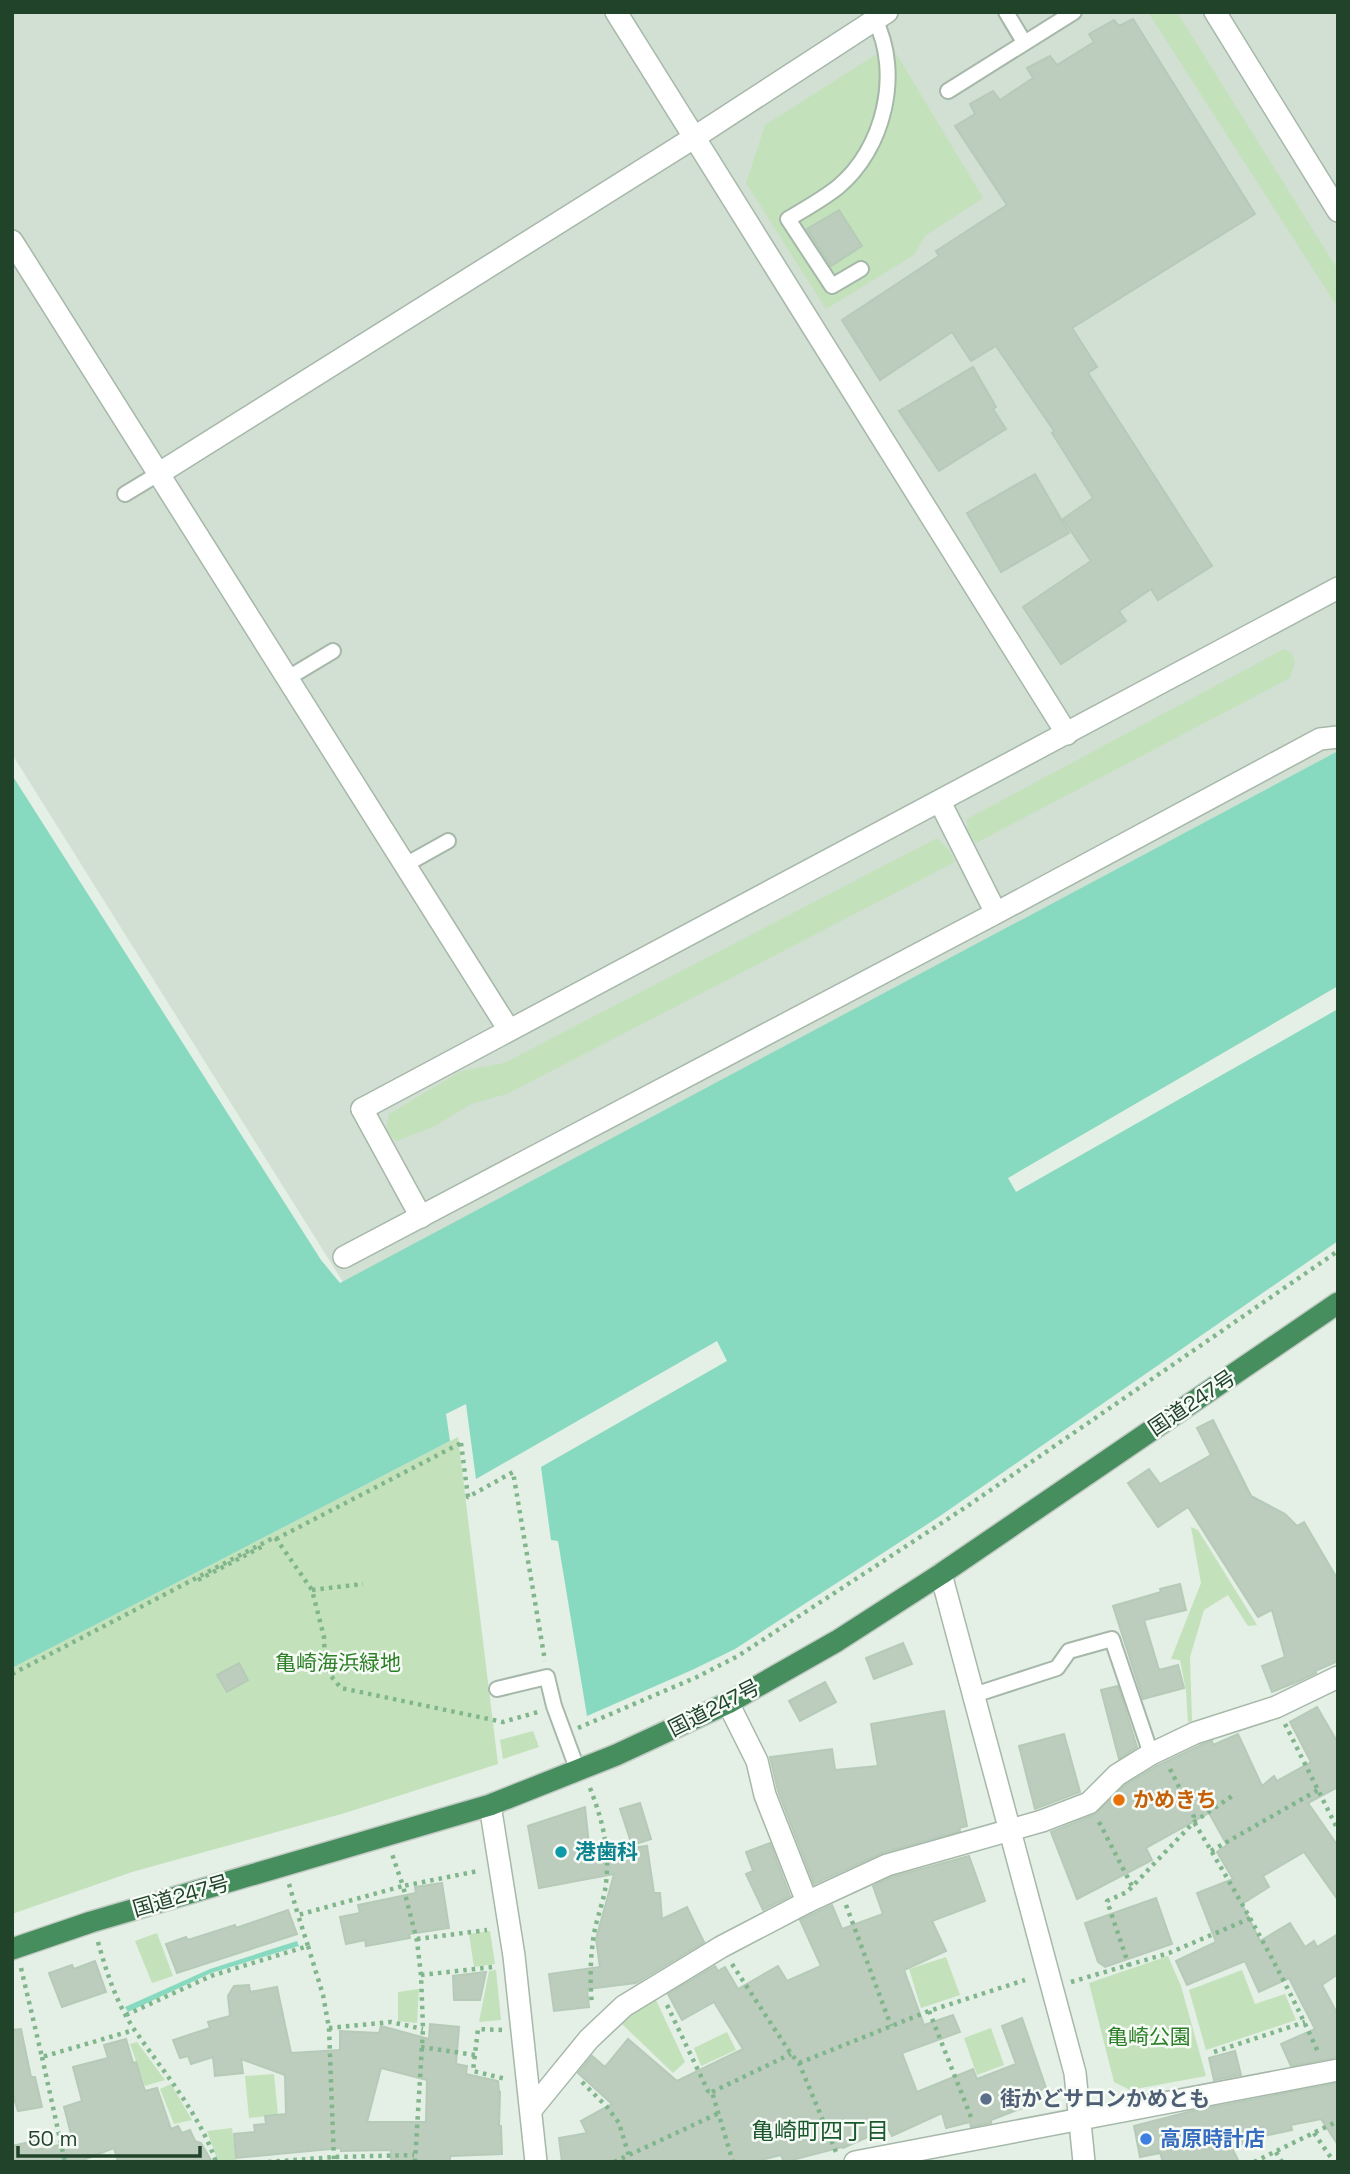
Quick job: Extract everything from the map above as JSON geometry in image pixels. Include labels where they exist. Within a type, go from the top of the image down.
[{"type":"highway","name":"国道247号","points":[[14,1948],[91,1922],[583,1779],[728,1703],[837,1641],[942,1574],[1338,1303]]},
{"type":"street","points":[[616,12],[1067,734]]},
{"type":"street","points":[[1215,12],[1338,211]]},
{"type":"street","points":[[158,474],[695,137],[881,16]]},
{"type":"street","points":[[12,242],[509,1030]]},
{"type":"street","points":[[421,1217],[362,1110],[1338,588]]},
{"type":"street","points":[[344,1257],[1320,739],[1338,737]]},
{"type":"street","points":[[940,802],[996,913]]},
{"type":"street","points":[[942,1574],[1075,2073],[1084,2162]]},
{"type":"street","points":[[531,2110],[596,2032],[624,2006],[721,1947],[807,1902],[887,1866],[1042,1821],[1089,1803],[1117,1775],[1156,1751],[1195,1733],[1276,1707],[1338,1678]]},
{"type":"street","points":[[728,1703],[757,1761],[765,1796],[807,1902]]},
{"type":"street","points":[[490,1805],[514,1956],[536,2162]]},
{"type":"street","points":[[847,2159],[1079,2120],[1332,2071]]},
{"type":"lane","points":[[1006,12],[1024,43]]},
{"type":"lane","points":[[948,91],[1074,12]]},
{"type":"lane","points":[[861,269],[832,286],[788,219],[838,187],[858,166],[871,145],[880,124],[888,68],[881,16]]},
{"type":"lane","points":[[125,494],[158,474]]},
{"type":"lane","points":[[288,678],[333,651]]},
{"type":"lane","points":[[405,865],[448,841]]},
{"type":"lane","points":[[974,1695],[1057,1668],[1069,1651],[1112,1639],[1156,1751]]},
{"type":"lane","points":[[497,1689],[548,1677],[554,1706],[583,1779]]},
{"type":"path","points":[[578,1737],[575,1729],[697,1677],[738,1656],[966,1507],[1338,1251]]},
{"type":"path","points":[[12,1676],[275,1537],[461,1443]]},
{"type":"path","points":[[12,1676],[461,1443]]},
{"type":"path","points":[[461,1443],[468,1497],[513,1472],[548,1677]]},
{"type":"path","points":[[275,1537],[312,1590],[318,1608],[326,1660],[331,1676],[341,1688],[503,1722],[545,1711]]},
{"type":"path","points":[[312,1590],[363,1584]]},
{"type":"path","points":[[1276,1707],[1338,1830]]},
{"type":"path","points":[[1156,1751],[1251,1918],[1332,2071]]},
{"type":"path","points":[[583,1779],[602,1820],[607,1860],[606,1885],[593,1940],[590,1987],[596,2032]]},
{"type":"path","points":[[1212,1852],[1318,1790]]},
{"type":"path","points":[[1129,1966],[1107,1901],[1127,1892],[1194,1822],[1235,1794]]},
{"type":"path","points":[[1089,1803],[1132,1886]]},
{"type":"path","points":[[268,2162],[414,2159],[423,2029],[421,1975],[417,1939],[386,1837]]},
{"type":"path","points":[[284,1866],[323,1995],[329,2028],[334,2159]]},
{"type":"path","points":[[298,1915],[403,1886],[488,1869]]},
{"type":"path","points":[[839,1888],[891,2026]]},
{"type":"path","points":[[1053,1987],[1169,1953],[1251,1918]]},
{"type":"path","points":[[417,1939],[492,1930]]},
{"type":"path","points":[[96,1937],[111,1986],[126,2015],[191,2111],[216,2162]]},
{"type":"path","points":[[126,2015],[211,1976],[308,1946]]},
{"type":"path","points":[[721,1947],[790,2054],[799,2063],[847,2159]]},
{"type":"path","points":[[14,1948],[65,2162]]},
{"type":"path","points":[[421,1975],[498,1966]]},
{"type":"path","points":[[799,2063],[929,2011],[1025,1980]]},
{"type":"path","points":[[658,1984],[687,2050],[708,2091],[712,2092],[733,2162]]},
{"type":"path","points":[[929,2011],[975,2128]]},
{"type":"path","points":[[329,2028],[391,2022],[423,2029]]},
{"type":"path","points":[[1214,2052],[1305,2022]]},
{"type":"path","points":[[506,2031],[478,2029],[473,2071],[510,2080]]},
{"type":"path","points":[[42,2057],[134,2030]]},
{"type":"path","points":[[421,2047],[475,2055]]},
{"type":"path","points":[[712,2092],[790,2054]]},
{"type":"path","points":[[567,2067],[607,2106],[619,2123],[629,2156]]},
{"type":"path","points":[[614,2162],[719,2113]]},
{"type":"path","points":[[1254,2162],[1338,2122]]},
{"type":"path","points":[[1314,2133],[1334,2162]]},
{"type":"path","points":[[1276,2152],[1282,2162]]},
{"type":"shaded area","points":[[12,12],[1338,12],[1338,751],[343,1282],[12,754]]},
{"type":"shaded area","points":[[1338,751],[1338,986],[1008,1178],[1016,1192],[1338,1009],[1338,1241],[940,1516],[735,1649],[587,1716],[558,1541],[551,1540],[541,1467],[727,1361],[717,1341],[476,1479],[466,1404],[446,1414],[450,1441],[12,1668],[12,775],[321,1260],[340,1283]]},
{"type":"shaded area","points":[[297,1941],[299,1946],[211,1973],[128,2012],[125,2007],[210,1969]]},
{"type":"green space","points":[[1148,12],[1177,12],[1338,270],[1338,308]]},
{"type":"green space","points":[[891,45],[983,198],[925,236],[914,255],[826,309],[746,183],[765,125]]},
{"type":"green space","points":[[1284,649],[1292,653],[1295,662],[1290,678],[976,843],[968,834],[967,819]]},
{"type":"green space","points":[[937,838],[950,851],[955,862],[507,1094],[471,1104],[435,1126],[397,1141],[386,1129],[389,1114],[461,1071],[504,1063]]},
{"type":"green space","name":"亀崎海浜緑地","points":[[458,1437],[498,1764],[345,1813],[132,1872],[12,1914],[12,1668]]},
{"type":"green space","points":[[1191,1527],[1198,1530],[1257,1625],[1248,1626],[1228,1595],[1204,1610],[1190,1657],[1192,1721],[1188,1722],[1180,1660],[1171,1659],[1201,1583]]},
{"type":"green space","points":[[533,1731],[539,1747],[503,1759],[500,1740]]},
{"type":"green space","points":[[490,1931],[495,1964],[474,1967],[469,1934]]},
{"type":"green space","points":[[157,1933],[173,1976],[152,1983],[135,1941]]},
{"type":"green space","name":"亀崎公園","points":[[1168,1956],[1181,1986],[1206,2076],[1130,2090],[1114,2082],[1089,1983]]},
{"type":"green space","points":[[946,1957],[960,1995],[921,2008],[909,1969]]},
{"type":"green space","points":[[496,1970],[501,2020],[479,2022],[489,1971]]},
{"type":"green space","points":[[1242,1970],[1255,2004],[1285,1994],[1296,2020],[1206,2050],[1189,1990]]},
{"type":"green space","points":[[419,1989],[417,2023],[398,2021],[398,1992]]},
{"type":"green space","points":[[655,1998],[685,2062],[673,2073],[620,2022]]},
{"type":"green space","points":[[991,2028],[1004,2065],[977,2075],[964,2038]]},
{"type":"green space","points":[[727,2032],[736,2050],[701,2066],[694,2048]]},
{"type":"green space","points":[[137,2042],[165,2080],[145,2086],[130,2044]]},
{"type":"green space","points":[[274,2074],[278,2115],[249,2118],[245,2076]]},
{"type":"green space","points":[[171,2084],[192,2120],[174,2124],[160,2089]]},
{"type":"green space","points":[[232,2128],[236,2162],[218,2162],[207,2131]]},
{"type":"building","points":[[1133,19],[1255,214],[1072,328],[1097,367],[1088,373],[1212,566],[1158,600],[1151,589],[1119,611],[1126,621],[1061,664],[1023,607],[1091,561],[1063,519],[1093,498],[1052,433],[1054,431],[996,346],[971,361],[952,332],[880,380],[842,320],[939,256],[936,251],[1007,205],[955,126],[975,114],[970,104],[993,91],[1000,100],[1033,78],[1027,68],[1050,56],[1057,65],[1094,42],[1089,34],[1114,20],[1119,26]]},
{"type":"building","points":[[839,210],[862,246],[831,266],[807,229]]},
{"type":"building","points":[[973,367],[1006,429],[939,471],[899,411]]},
{"type":"building","points":[[1035,474],[1069,533],[1001,572],[967,513]]},
{"type":"building","points":[[1213,1420],[1251,1496],[1285,1514],[1297,1526],[1304,1522],[1338,1580],[1338,1661],[1272,1692],[1262,1666],[1285,1657],[1272,1610],[1258,1617],[1188,1507],[1158,1527],[1128,1483],[1149,1469],[1160,1484],[1211,1455],[1197,1428]]},
{"type":"building","points":[[1180,1584],[1186,1610],[1144,1620],[1159,1670],[1178,1665],[1184,1688],[1143,1699],[1113,1606]]},
{"type":"building","points":[[903,1643],[912,1664],[874,1679],[866,1658]]},
{"type":"building","points":[[239,1663],[248,1680],[227,1692],[217,1675]]},
{"type":"building","points":[[825,1682],[836,1702],[800,1721],[789,1701]]},
{"type":"building","points":[[1118,1686],[1137,1747],[1119,1759],[1101,1690]]},
{"type":"building","points":[[1317,1707],[1338,1743],[1338,1787],[1308,1803],[1338,1846],[1338,1900],[1304,1852],[1263,1876],[1269,1887],[1242,1904],[1260,1941],[1290,1923],[1305,1947],[1314,1941],[1317,1947],[1338,1934],[1338,1974],[1322,1985],[1338,2015],[1338,2057],[1291,2066],[1281,2044],[1315,2029],[1289,1978],[1259,1992],[1245,1961],[1187,1985],[1176,1961],[1216,1942],[1197,1893],[1233,1879],[1217,1852],[1227,1845],[1209,1813],[1146,1848],[1152,1860],[1077,1899],[1051,1832],[1094,1815],[1125,1785],[1157,1766],[1203,1744],[1212,1741],[1213,1745],[1238,1734],[1262,1786],[1274,1776],[1277,1781],[1311,1762],[1290,1722]]},
{"type":"building","points":[[944,1711],[967,1826],[959,1828],[960,1831],[882,1853],[814,1884],[778,1791],[770,1757],[832,1749],[835,1770],[878,1766],[871,1724]]},
{"type":"building","points":[[1064,1734],[1080,1792],[1035,1809],[1019,1746]]},
{"type":"building","points":[[640,1803],[651,1839],[632,1845],[620,1809]]},
{"type":"building","points":[[585,1807],[590,1854],[647,1846],[654,1893],[660,1893],[662,1919],[687,1907],[704,1942],[636,1983],[587,1989],[589,2007],[554,2011],[549,1974],[600,1967],[596,1939],[614,1874],[539,1888],[528,1826]]},
{"type":"building","points":[[770,1843],[790,1896],[763,1910],[746,1874],[753,1871],[746,1852]]},
{"type":"building","points":[[969,1856],[985,1901],[932,1921],[946,1951],[904,1970],[924,2025],[953,2015],[960,2032],[902,2053],[917,2092],[973,2069],[977,2079],[1016,2064],[1002,2026],[1022,2018],[1046,2088],[1033,2093],[1036,2103],[991,2120],[991,2123],[971,2127],[970,2122],[946,2128],[942,2113],[892,2136],[888,2128],[843,2148],[784,2162],[781,2155],[753,2162],[562,2162],[559,2138],[587,2133],[581,2121],[612,2104],[578,2073],[592,2056],[605,2067],[628,2039],[677,2081],[743,2049],[714,2002],[682,2020],[668,1994],[715,1966],[718,1971],[725,1967],[738,1989],[778,1966],[787,1981],[821,1966],[800,1920],[832,1905],[842,1929],[883,1914],[873,1886],[892,1877]]},
{"type":"building","points":[[442,1883],[449,1928],[409,1934],[410,1938],[366,1946],[365,1940],[346,1944],[340,1917],[360,1913],[358,1905],[416,1893],[415,1887]]},
{"type":"building","points":[[1156,1898],[1172,1944],[1105,1967],[1098,1962],[1085,1923]]},
{"type":"building","points":[[288,1910],[297,1934],[177,1973],[166,1944],[235,1925],[236,1928]]},
{"type":"building","points":[[95,1961],[106,1992],[62,2007],[49,1973],[72,1965],[74,1969]]},
{"type":"building","points":[[486,1972],[480,2000],[454,2000],[453,1976]]},
{"type":"building","points":[[249,1985],[250,1992],[277,1987],[291,2053],[340,2050],[340,2031],[379,2033],[381,2026],[429,2039],[430,2024],[459,2027],[456,2064],[467,2066],[466,2074],[498,2081],[502,2154],[450,2156],[450,2162],[391,2162],[391,2150],[341,2151],[341,2148],[236,2158],[234,2134],[255,2132],[254,2125],[266,2124],[265,2116],[286,2114],[285,2075],[241,2059],[243,2073],[215,2076],[213,2057],[191,2064],[188,2056],[180,2058],[173,2040],[210,2028],[208,2022],[230,2016],[228,1996],[234,1986]],"holes":[[[381,2068],[427,2080],[426,2122],[367,2122]]]},
{"type":"building","points":[[21,2029],[31,2077],[35,2077],[42,2107],[18,2111],[12,2091],[12,2030]]},
{"type":"building","points":[[126,2039],[145,2091],[157,2088],[171,2129],[178,2126],[182,2133],[190,2130],[195,2141],[201,2143],[212,2162],[118,2162],[114,2148],[78,2162],[12,2162],[12,2146],[34,2141],[36,2150],[73,2142],[64,2107],[82,2101],[73,2067],[108,2058],[104,2045]]},
{"type":"building","points":[[1235,2051],[1241,2075],[1214,2080],[1209,2058]]},
{"type":"building","points":[[1338,2083],[1338,2145],[1321,2119],[1291,2125],[1292,2130],[1254,2138],[1255,2142],[1232,2148],[1239,2162],[1163,2162],[1160,2153],[1140,2157],[1134,2126],[1192,2111]]},
{"type":"place","name":"かめきち","points":[[1119,1800]]},
{"type":"place","name":"港歯科","points":[[561,1852]]},
{"type":"place","name":"街かどサロンかめとも","points":[[986,2099]]},
{"type":"place","name":"高原時計店","points":[[1146,2139]]},
{"type":"district","name":"亀崎町四丁目","points":[[820,2131]]}]
